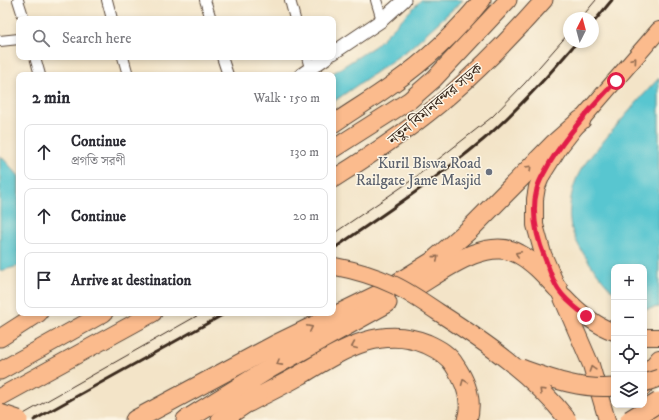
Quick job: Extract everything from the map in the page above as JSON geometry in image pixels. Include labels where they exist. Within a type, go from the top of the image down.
[{"type":"highway","points":[[336,122],[395,83],[415,67],[458,28],[482,0]]},
{"type":"highway","name":"নতুন বিমানবন্দর সড়ক","points":[[336,147],[410,100],[434,79],[508,0]]},
{"type":"highway","name":"নতুন বিমানবন্দর সড়ক","points":[[336,177],[387,143],[449,96],[492,56],[544,0]]},
{"type":"highway","points":[[336,315],[382,293],[432,262],[469,230],[555,143],[581,120]]},
{"type":"highway","points":[[186,420],[272,367],[477,252],[492,249],[507,250],[517,253],[533,263],[558,289]]},
{"type":"highway","points":[[336,267],[364,273],[393,285],[463,328],[511,364],[545,394],[568,420]]},
{"type":"highway","points":[[0,338],[34,316]]},
{"type":"highway","points":[[0,371],[99,316]]},
{"type":"highway","points":[[0,397],[148,316]]},
{"type":"highway","points":[[135,420],[275,345],[335,316]]},
{"type":"highway","points":[[221,420],[331,344],[358,320]]},
{"type":"highway","points":[[249,402],[299,376],[333,355],[360,343],[377,339],[405,338],[420,341],[434,347],[446,355],[454,363],[467,388],[469,402],[467,420]]},
{"type":"highway","points":[[511,364],[561,382],[583,387],[611,387]]},
{"type":"highway","points":[[647,382],[659,378]]},
{"type":"highway","points":[[630,420],[659,402]]},
{"type":"highway","points":[[0,414],[18,420]]},
{"type":"main road","points":[[607,420],[591,365],[543,254],[538,239],[535,225],[535,199],[537,187],[542,175],[559,148],[581,120],[659,30]]},
{"type":"main road","points":[[558,289],[572,305],[604,328],[611,331]]},
{"type":"main road","points":[[647,337],[659,337]]},
{"type":"main road","points":[[647,372],[659,358]]},
{"type":"main road","points":[[642,408],[643,420]]},
{"type":"street","points":[[18,0],[23,16]]},
{"type":"street","points":[[107,0],[111,16]]},
{"type":"street","points":[[205,0],[210,16]]},
{"type":"street","points":[[290,0],[294,16]]},
{"type":"street","points":[[376,0],[382,20]]},
{"type":"street","points":[[336,51],[382,20],[404,0]]},
{"type":"street","points":[[0,41],[16,39]]},
{"type":"street","points":[[36,60],[39,72]]},
{"type":"street","points":[[124,60],[127,72]]},
{"type":"street","points":[[223,60],[227,72]]},
{"type":"street","points":[[306,67],[321,60]]},
{"type":"water","points":[[421,0],[463,0],[409,49],[336,100],[336,72],[335,72],[375,46]]},
{"type":"water","points":[[659,78],[659,307],[647,309],[647,264],[611,264],[611,290],[581,250],[572,230],[570,221],[571,200],[574,186],[579,174],[591,156]]},
{"type":"water","points":[[0,155],[16,173],[16,267],[0,271]]},
{"type":"tram line","points":[[586,12],[596,0]]},
{"type":"tram line","points":[[336,232],[412,180],[492,117],[525,83],[563,40]]},
{"type":"tram line","points":[[13,420],[197,316]]},
{"type":"railway","points":[[599,16],[612,0]]},
{"type":"railway","points":[[336,247],[428,183],[483,140],[532,93],[572,48]]},
{"type":"railway","points":[[34,420],[221,316]]},
{"type":"place","name":"Kuril Biswa Road Railgate Jame Masjid","points":[[489,172]]},
{"type":"route","points":[[586,316],[572,305],[558,289],[550,271],[538,239],[535,225],[535,199],[537,187],[542,175],[559,148],[581,120],[616,81]]}]
